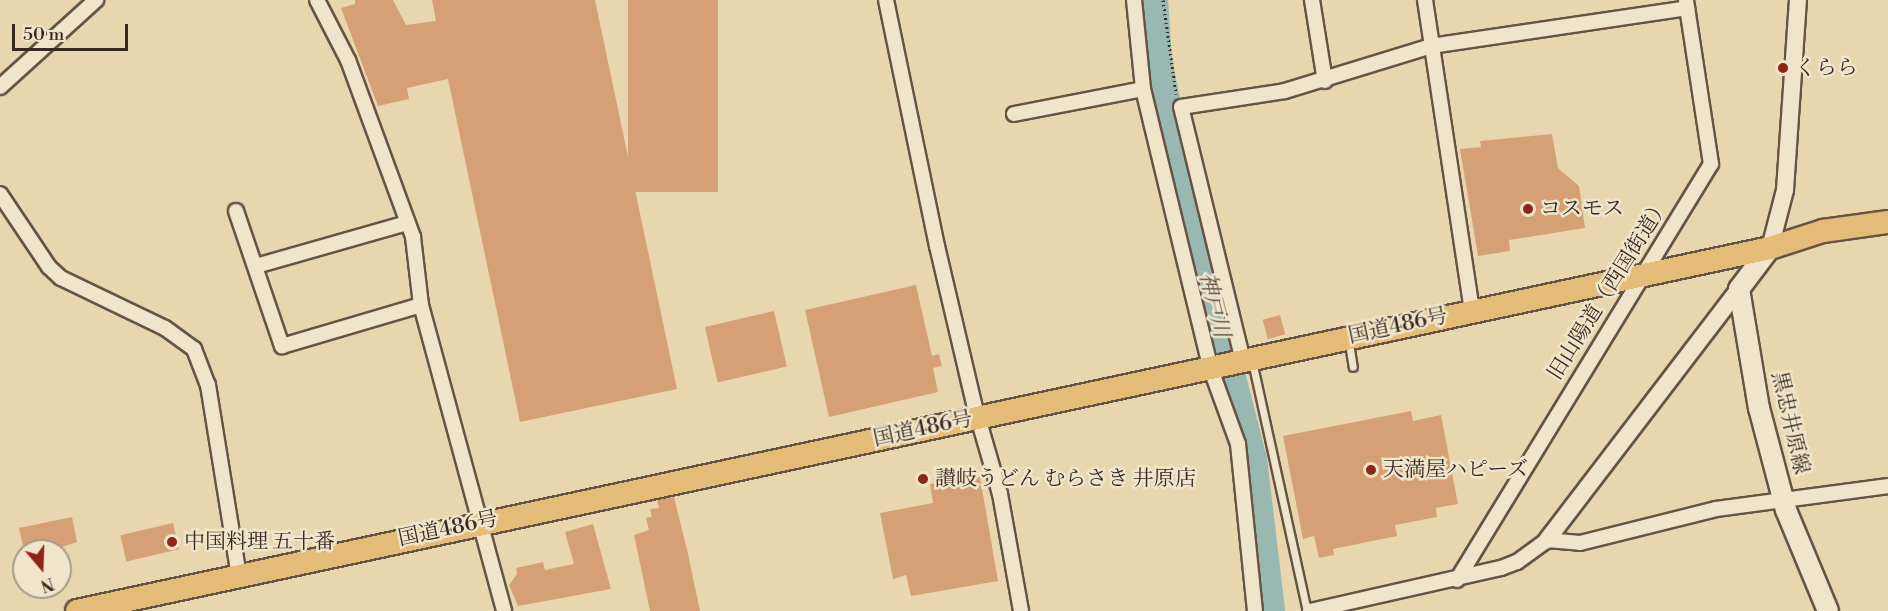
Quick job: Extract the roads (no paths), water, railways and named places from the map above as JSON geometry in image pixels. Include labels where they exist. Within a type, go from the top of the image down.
[{"type":"highway","name":"国道486号","points":[[77,611],[478,522],[980,418],[1642,273],[1770,248],[1823,231],[1888,222]]},
{"type":"highway","name":"国道486号","points":[[1770,248],[1797,249],[1888,236]]},
{"type":"main road","points":[[1739,289],[1770,248]]},
{"type":"main road","name":"黒忠井原線","points":[[1739,289],[1759,408],[1783,498],[1828,611]]},
{"type":"street","points":[[0,87],[96,0]]},
{"type":"street","points":[[317,0],[348,60],[413,237],[421,305],[504,611]]},
{"type":"street","points":[[886,0],[937,246],[1000,494],[1021,611]]},
{"type":"street","points":[[1134,0],[1143,89],[1232,363]]},
{"type":"street","points":[[1312,0],[1325,81]]},
{"type":"street","points":[[1425,0],[1473,310]]},
{"type":"street","points":[[1770,248],[1785,190],[1797,0]]},
{"type":"street","points":[[1255,611],[1232,363],[1181,107],[1325,81],[1431,46],[1687,4]]},
{"type":"street","name":"旧山陽道（西国街道）","points":[[1457,580],[1642,273],[1711,164],[1687,4]]},
{"type":"street","points":[[1014,114],[1143,89]]},
{"type":"street","points":[[0,194],[49,267],[61,278],[165,328],[194,349],[208,385],[239,576]]},
{"type":"street","points":[[236,212],[282,346],[421,305]]},
{"type":"street","points":[[256,266],[407,223]]},
{"type":"street","points":[[1308,611],[1457,580],[1518,562],[1546,540],[1739,289]]},
{"type":"street","points":[[1546,540],[1580,543],[1716,509],[1783,498],[1888,486]]},
{"type":"lane","points":[[1348,337],[1353,367]]},
{"type":"lane","points":[[1232,363],[1308,611]]},
{"type":"waterway","name":"神戸川","points":[[1154,0],[1158,59],[1182,181],[1253,459],[1271,611]]},
{"type":"waterway","points":[[959,371],[965,395]]},
{"type":"place","name":"くらら","points":[[1783,68]]},
{"type":"place","name":"コスモス","points":[[1528,209]]},
{"type":"place","name":"天満屋ハピーズ","points":[[1371,470]]},
{"type":"place","name":"讃岐うどん むらさき 井原店","points":[[923,479]]},
{"type":"place","name":"中国料理 五十番","points":[[172,542]]}]
